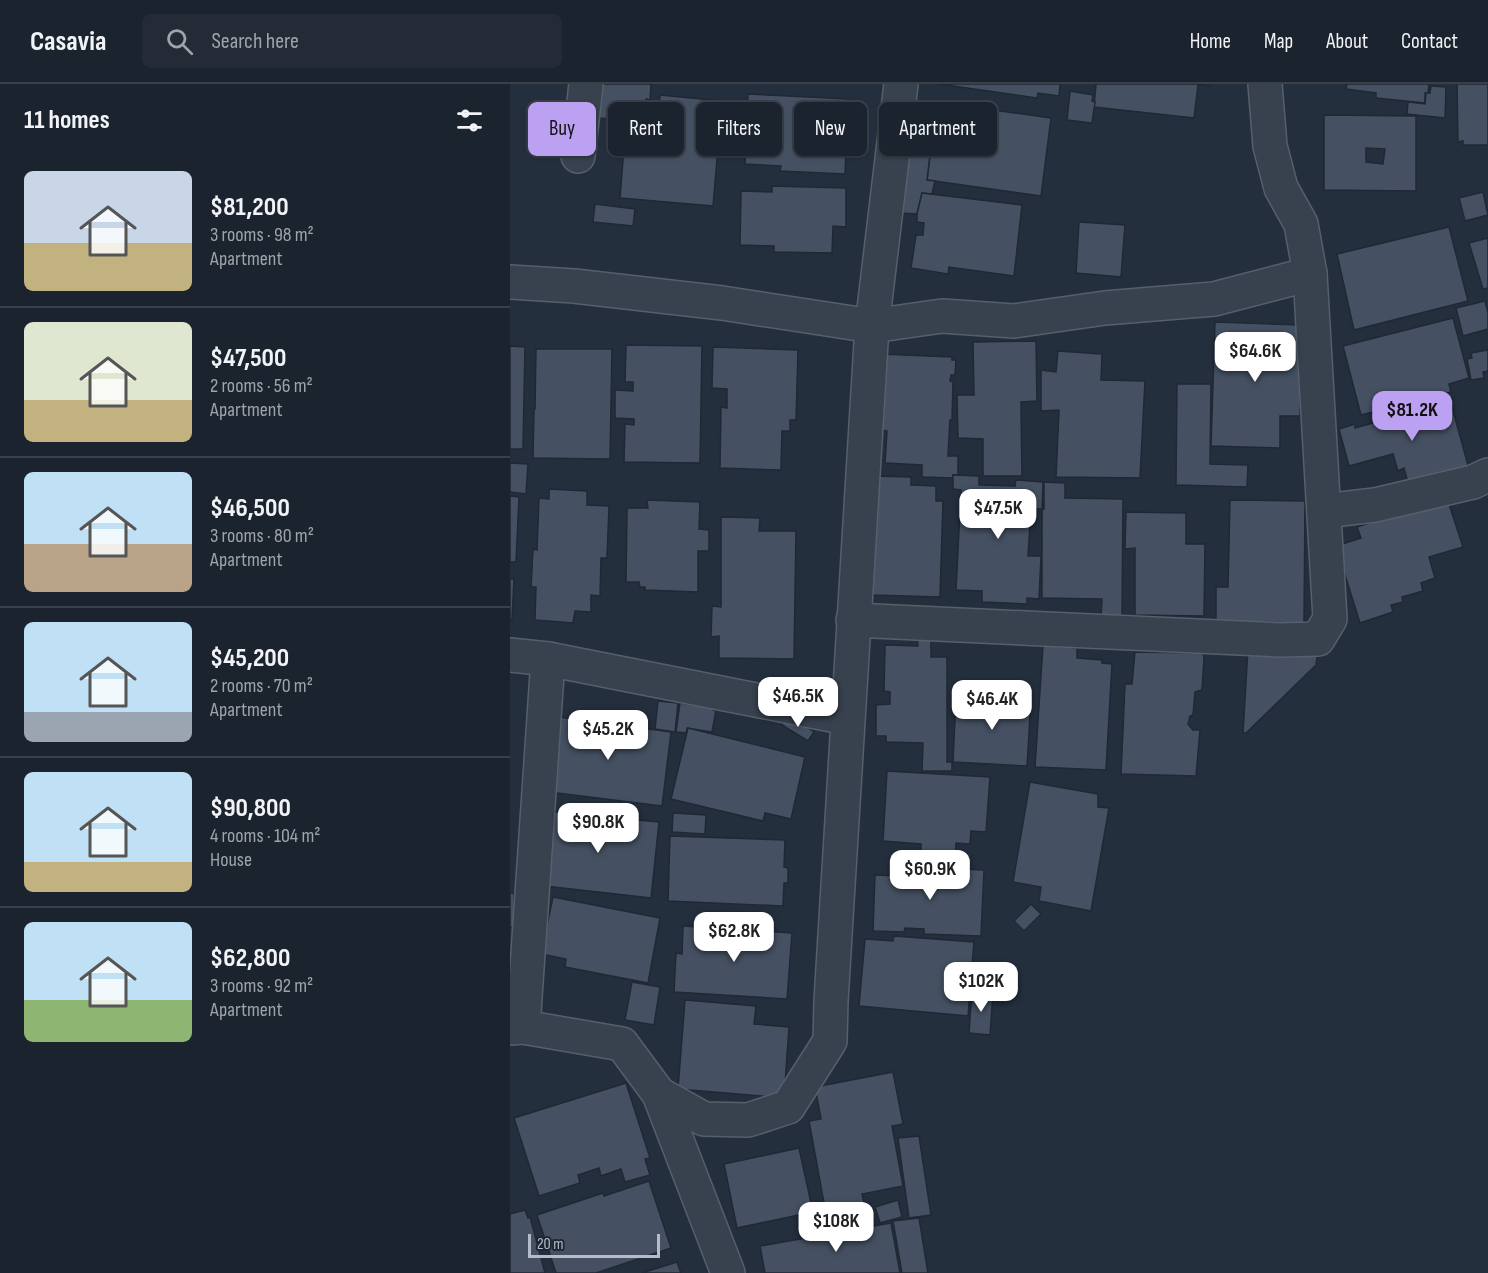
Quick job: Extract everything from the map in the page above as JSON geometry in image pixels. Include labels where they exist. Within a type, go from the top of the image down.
[{"type":"street","points":[[584,102],[586,84]]},
{"type":"street","points":[[659,1094],[704,1119],[748,1120],[788,1107],[830,1041],[831,990],[872,326],[901,84]]},
{"type":"street","points":[[853,620],[1281,640],[1318,639],[1330,619],[1310,274],[1302,224],[1281,188],[1270,146],[1265,84]]},
{"type":"street","points":[[510,282],[574,286],[722,303],[872,326],[942,316],[1014,321],[1105,308],[1214,299],[1310,274]]},
{"type":"street","points":[[1323,511],[1375,505],[1473,482],[1488,475]]},
{"type":"street","points":[[510,655],[548,658],[847,718]]},
{"type":"street","points":[[548,658],[517,1028],[622,1044],[659,1094],[728,1273]]},
{"type":"building","points":[[601,84],[651,84],[650,100],[646,99],[646,102],[608,102],[608,119],[598,118]]},
{"type":"building","points":[[939,84],[1060,84],[1059,96],[1038,93],[1037,98]]},
{"type":"building","points":[[1096,84],[1210,84],[1210,86],[1198,85],[1194,118],[1094,107]]},
{"type":"building","points":[[1347,84],[1429,84],[1428,93],[1425,93],[1425,103],[1376,98],[1376,93],[1346,89]]},
{"type":"building","points":[[1457,84],[1488,84],[1488,145],[1463,145],[1463,141],[1458,142]]},
{"type":"building","points":[[1431,86],[1446,87],[1445,118],[1407,114],[1408,102],[1425,104],[1426,93],[1430,93]]},
{"type":"building","points":[[1070,91],[1093,95],[1092,101],[1095,102],[1092,123],[1067,120]]},
{"type":"building","points":[[748,94],[848,99],[848,102],[794,102],[794,156],[846,156],[845,174],[780,171],[781,166],[745,164],[745,156],[782,156],[782,102],[748,102]]},
{"type":"building","points":[[660,95],[722,101],[696,102],[696,156],[717,156],[713,206],[620,198],[623,156],[684,156],[684,102],[659,102]]},
{"type":"building","points":[[997,110],[1051,118],[1041,196],[927,180],[930,156],[997,156]]},
{"type":"building","points":[[1324,115],[1416,116],[1416,191],[1324,190]],"holes":[[[1366,148],[1385,149],[1383,164],[1366,162]]]},
{"type":"building","points":[[902,156],[930,156],[927,180],[935,181],[932,194],[922,193],[917,214],[900,213]]},
{"type":"building","points":[[772,186],[846,188],[846,227],[833,226],[832,253],[774,252],[774,246],[740,245],[741,191],[772,192]]},
{"type":"building","points":[[1483,192],[1488,215],[1465,221],[1459,198]]},
{"type":"building","points":[[922,193],[1022,205],[1014,276],[949,267],[948,274],[911,268],[916,235],[923,235],[924,223],[917,222]]},
{"type":"building","points":[[595,204],[635,209],[633,226],[593,222]]},
{"type":"building","points":[[1079,222],[1125,225],[1121,277],[1076,273]]},
{"type":"building","points":[[1449,227],[1468,301],[1354,330],[1337,254]]},
{"type":"building","points":[[1488,238],[1488,288],[1483,289],[1469,243]]},
{"type":"building","points":[[1485,301],[1488,329],[1463,336],[1456,308]]},
{"type":"building","points":[[1453,318],[1469,378],[1449,384],[1451,392],[1361,415],[1343,346]]},
{"type":"building","points":[[1215,322],[1300,325],[1302,329],[1300,416],[1280,416],[1280,448],[1211,446]]},
{"type":"building","points":[[1036,341],[1037,401],[1021,402],[1022,476],[983,476],[983,439],[958,438],[957,395],[974,395],[973,342]]},
{"type":"building","points":[[626,345],[702,346],[700,463],[624,462],[625,424],[634,425],[634,419],[615,418],[615,390],[633,391],[633,382],[625,382]]},
{"type":"building","points":[[510,346],[525,347],[523,449],[510,449]]},
{"type":"building","points":[[713,347],[798,350],[796,420],[790,420],[790,431],[782,431],[781,470],[720,468],[721,407],[727,408],[727,389],[712,388]]},
{"type":"building","points":[[536,349],[612,349],[610,459],[533,458]]},
{"type":"building","points":[[1488,350],[1488,371],[1483,372],[1484,378],[1471,380],[1467,359],[1472,358],[1471,353]]},
{"type":"building","points":[[1058,351],[1102,354],[1101,380],[1145,381],[1140,478],[1056,477],[1059,410],[1041,411],[1041,370],[1056,372]]},
{"type":"building","points":[[880,354],[952,357],[952,360],[956,360],[955,375],[951,375],[950,381],[953,382],[952,420],[950,420],[948,456],[958,456],[958,475],[953,475],[953,478],[922,477],[922,465],[885,463],[887,431],[877,430]]},
{"type":"building","points":[[1177,384],[1211,384],[1210,464],[1248,465],[1247,487],[1176,485]]},
{"type":"building","points":[[1449,396],[1469,469],[1409,486],[1404,468],[1398,471],[1393,454],[1349,466],[1339,429],[1355,424],[1355,428],[1391,418],[1390,413]]},
{"type":"building","points":[[510,463],[528,464],[526,494],[510,492]]},
{"type":"building","points":[[953,475],[979,476],[979,485],[1015,486],[1016,480],[1043,482],[1042,509],[1031,509],[1028,556],[1041,556],[1039,599],[1027,598],[1027,604],[982,602],[982,591],[956,590],[961,490],[953,489]]},
{"type":"building","points":[[871,476],[911,477],[911,485],[936,486],[936,501],[943,501],[940,597],[872,595]]},
{"type":"building","points":[[1044,482],[1065,483],[1065,498],[1123,499],[1122,619],[1101,619],[1102,599],[1042,598]]},
{"type":"building","points":[[549,489],[587,491],[587,505],[609,506],[607,558],[601,558],[600,596],[591,595],[591,612],[575,611],[573,623],[535,620],[536,587],[531,587],[533,549],[537,550],[539,498],[549,499]]},
{"type":"building","points":[[510,496],[519,497],[516,562],[510,562]]},
{"type":"building","points":[[1447,498],[1463,547],[1429,557],[1435,578],[1421,583],[1423,591],[1402,597],[1403,602],[1391,605],[1393,612],[1360,623],[1336,546],[1361,538],[1357,527]]},
{"type":"building","points":[[647,500],[700,502],[699,529],[709,530],[709,551],[698,551],[698,592],[645,590],[645,587],[640,587],[639,582],[626,582],[627,508],[648,508]]},
{"type":"building","points":[[1230,500],[1305,501],[1304,623],[1236,622],[1216,627],[1216,587],[1228,587]]},
{"type":"building","points":[[1126,512],[1186,513],[1186,544],[1205,544],[1204,616],[1135,615],[1135,548],[1125,549]]},
{"type":"building","points":[[721,517],[760,518],[759,531],[796,531],[794,659],[719,658],[719,636],[711,637],[712,606],[721,607]]},
{"type":"building","points":[[510,579],[514,579],[512,620],[510,619]]},
{"type":"building","points":[[917,635],[931,635],[931,657],[947,657],[947,762],[952,762],[952,771],[922,771],[923,743],[886,742],[886,736],[876,736],[876,705],[890,704],[890,692],[884,691],[885,645],[918,646]]},
{"type":"building","points":[[1043,645],[1077,648],[1077,658],[1102,660],[1102,663],[1112,664],[1106,770],[1035,767]]},
{"type":"building","points":[[1248,648],[1318,650],[1316,665],[1246,733],[1243,733]]},
{"type":"building","points":[[1135,652],[1203,653],[1202,690],[1195,692],[1193,715],[1190,716],[1188,724],[1193,730],[1200,730],[1196,776],[1121,774],[1125,684],[1132,684]]},
{"type":"building","points":[[956,696],[1031,700],[1027,766],[953,762]]},
{"type":"building","points":[[658,701],[678,703],[675,732],[655,729]]},
{"type":"building","points":[[680,703],[716,710],[712,732],[687,728],[686,733],[676,732]]},
{"type":"building","points":[[788,714],[814,732],[808,741],[782,725]]},
{"type":"building","points":[[551,716],[671,732],[662,806],[549,792]]},
{"type":"building","points":[[688,728],[805,757],[791,819],[765,813],[763,821],[671,799]]},
{"type":"building","points":[[887,771],[990,777],[986,832],[971,831],[970,844],[956,843],[955,862],[921,860],[921,844],[883,841]]},
{"type":"building","points":[[1030,782],[1098,794],[1098,807],[1109,808],[1091,911],[1039,901],[1041,887],[1013,882]]},
{"type":"building","points":[[543,811],[659,822],[651,898],[536,885]]},
{"type":"building","points":[[673,813],[706,815],[705,834],[672,832]]},
{"type":"building","points":[[670,836],[785,840],[784,867],[788,868],[788,883],[784,883],[783,906],[668,901]]},
{"type":"building","points":[[901,866],[984,870],[981,936],[924,934],[924,929],[905,928],[904,932],[873,931],[875,875],[901,876]]},
{"type":"building","points":[[510,893],[514,893],[515,927],[510,927]]},
{"type":"building","points":[[553,897],[660,918],[648,983],[565,967],[566,959],[541,954]]},
{"type":"building","points":[[1031,904],[1041,914],[1024,931],[1014,921]]},
{"type":"building","points":[[683,926],[792,933],[787,999],[674,992],[676,953],[682,954]]},
{"type":"building","points":[[894,936],[974,942],[968,1016],[859,1006],[865,939],[893,941]]},
{"type":"building","points":[[632,982],[660,987],[654,1025],[625,1020]]},
{"type":"building","points":[[972,992],[993,993],[990,1035],[969,1033]]},
{"type":"building","points":[[685,1000],[756,1006],[754,1024],[789,1027],[784,1098],[678,1089]]},
{"type":"building","points":[[893,1072],[903,1124],[892,1126],[903,1186],[862,1194],[865,1207],[826,1214],[809,1121],[821,1119],[815,1087]]},
{"type":"building","points":[[626,1083],[650,1158],[645,1159],[650,1175],[625,1182],[621,1169],[601,1176],[599,1168],[578,1175],[580,1183],[539,1196],[514,1118]]},
{"type":"building","points":[[919,1136],[931,1215],[909,1218],[898,1138]]},
{"type":"building","points":[[799,1148],[813,1212],[737,1228],[724,1164]]},
{"type":"building","points":[[649,1181],[671,1248],[596,1273],[556,1273],[537,1215],[603,1193],[604,1196]]},
{"type":"building","points":[[898,1200],[902,1217],[880,1223],[875,1207]]},
{"type":"building","points":[[525,1210],[528,1218],[530,1217],[545,1273],[510,1273],[510,1214]]},
{"type":"building","points":[[919,1218],[928,1273],[902,1273],[893,1221]]},
{"type":"building","points":[[891,1223],[900,1273],[765,1273],[760,1246]]},
{"type":"building","points":[[677,1262],[681,1273],[642,1273]]}]
